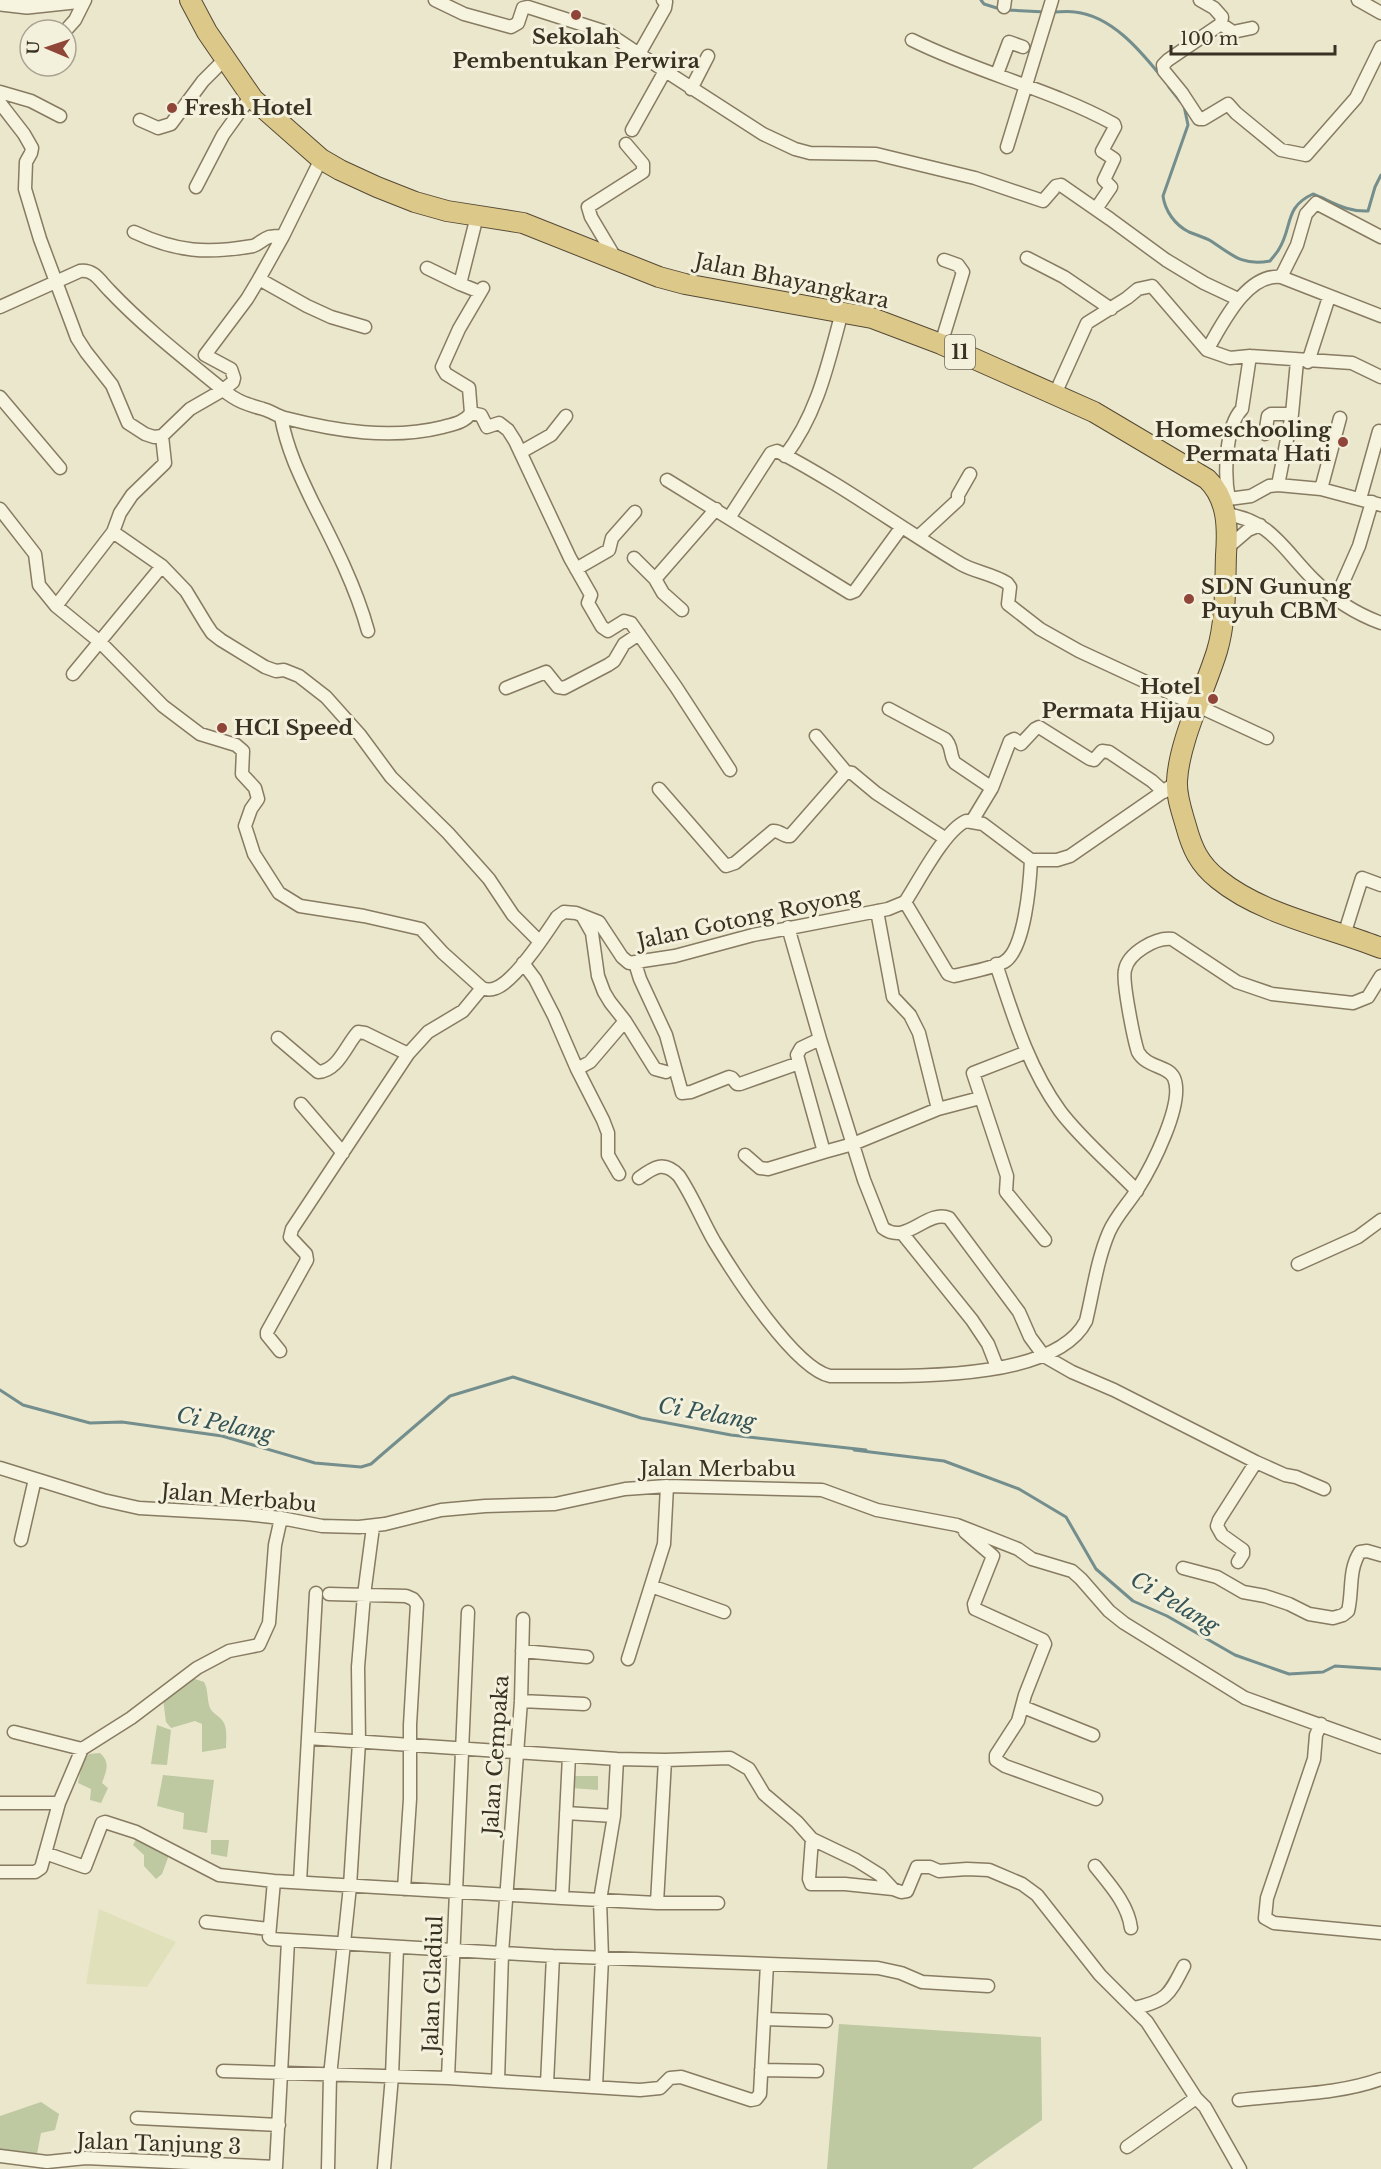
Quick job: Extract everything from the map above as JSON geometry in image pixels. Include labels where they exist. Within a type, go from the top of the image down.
[{"type":"highway","name":"Jalan Bhayangkara","points":[[190,0],[225,59],[251,96],[321,159],[377,188],[447,211],[523,223],[659,277],[685,284],[872,318],[941,344],[1094,412],[1196,471],[1214,486],[1225,504]]},
{"type":"highway","points":[[1225,504],[1227,548],[1220,640],[1170,787],[1179,799],[1192,849],[1202,865],[1210,872],[1235,891],[1257,903],[1381,948]]},
{"type":"street","points":[[0,3],[35,5],[84,0]]},
{"type":"street","points":[[76,18],[84,0]]},
{"type":"street","points":[[435,0],[464,14],[511,27],[518,23],[523,8],[528,7],[606,32],[763,134],[795,149],[810,153],[876,154],[975,178],[1043,201],[1058,184],[1166,260],[1238,298]]},
{"type":"street","points":[[639,54],[666,8],[666,2],[663,0]]},
{"type":"street","points":[[1200,0],[1222,17],[1221,24],[1163,64],[1164,70],[1199,119],[1203,119],[1228,104],[1281,150],[1306,155],[1356,98],[1381,47]]},
{"type":"street","points":[[1358,0],[1381,14]]},
{"type":"street","points":[[1007,147],[1052,2]]},
{"type":"street","points":[[1221,24],[1233,32],[1252,28]]},
{"type":"street","points":[[912,40],[953,59],[1059,98],[1115,125],[1102,151],[1114,159],[1104,180],[1111,188],[1096,209]]},
{"type":"street","points":[[997,74],[1009,42],[1023,47]]},
{"type":"street","points":[[691,88],[708,56]]},
{"type":"street","points":[[140,120],[158,128],[171,124],[203,81],[225,59]]},
{"type":"street","points":[[632,129],[665,71]]},
{"type":"street","points":[[0,92],[31,101],[60,116]]},
{"type":"street","points":[[196,187],[223,135],[251,96]]},
{"type":"street","points":[[0,103],[32,148],[26,162],[25,189],[40,239],[77,338],[111,385],[128,423],[154,437],[162,436],[190,409],[233,382],[231,369],[205,355],[247,299],[259,279],[284,236],[321,159]]},
{"type":"street","points":[[617,260],[591,217],[588,207],[643,172],[643,164],[626,144]]},
{"type":"street","points":[[1281,277],[1298,244],[1306,214],[1316,202],[1381,237]]},
{"type":"street","points":[[460,284],[477,216]]},
{"type":"street","points":[[134,232],[156,242],[195,251],[255,245],[267,238],[284,236]]},
{"type":"street","points":[[1027,258],[1064,277],[1111,309]]},
{"type":"street","points":[[941,344],[963,272],[961,267],[944,260]]},
{"type":"street","points":[[0,307],[80,271],[87,270],[93,272],[111,292],[160,337],[223,390],[245,405],[318,426],[383,434],[407,434],[452,424],[468,418],[471,413],[469,388],[446,374],[442,367],[459,329],[481,290],[460,284],[427,267]]},
{"type":"street","points":[[1207,350],[1238,298],[1267,276],[1281,277],[1381,316]]},
{"type":"street","points":[[259,279],[331,317],[365,327]]},
{"type":"street","points":[[1055,394],[1087,323],[1138,289],[1152,286],[1207,350],[1230,358],[1250,356],[1352,363],[1381,377]]},
{"type":"street","points":[[1278,485],[1303,361],[1329,297]]},
{"type":"street","points":[[785,456],[809,420],[819,396],[842,312]]},
{"type":"street","points":[[1225,504],[1230,435],[1236,413],[1242,409],[1250,356]]},
{"type":"street","points":[[0,397],[60,468]]},
{"type":"street","points":[[471,413],[481,416],[487,427],[496,423],[508,430],[591,595],[589,605],[602,627],[608,631],[627,621],[639,634],[730,770]]},
{"type":"street","points":[[1265,434],[1268,416],[1292,414]]},
{"type":"street","points":[[521,452],[551,435],[566,416]]},
{"type":"street","points":[[282,417],[290,456],[349,579],[368,631]]},
{"type":"street","points":[[1321,489],[1340,418]]},
{"type":"street","points":[[1336,598],[1359,546],[1371,502],[1379,431]]},
{"type":"street","points":[[56,606],[113,532],[120,513],[132,495],[165,463],[162,436]]},
{"type":"street","points":[[729,518],[771,453],[777,451],[848,491],[902,528],[963,565],[1007,583],[1010,587],[1008,604],[1040,629],[1078,651],[1267,738]]},
{"type":"street","points":[[918,537],[958,500],[958,495],[970,474]]},
{"type":"street","points":[[667,480],[850,593],[855,591],[902,528]]},
{"type":"street","points":[[1225,504],[1251,496],[1269,486],[1278,485],[1321,489],[1371,502]]},
{"type":"street","points":[[1251,496],[1249,513],[1257,523]]},
{"type":"street","points":[[1225,504],[1238,515],[1271,532],[1315,581],[1336,598],[1359,613],[1381,623]]},
{"type":"street","points":[[0,509],[35,554],[39,585],[56,606],[100,642],[163,706],[206,737],[236,745],[243,751],[242,774],[255,788],[258,799],[251,809],[245,826],[255,854],[279,892],[300,906],[364,916],[421,929],[443,953],[482,988],[488,990],[500,986],[523,963],[557,917],[564,912],[576,913],[584,917],[594,940],[598,976],[610,1002],[625,1021],[655,1070],[666,1072]]},
{"type":"street","points":[[655,579],[716,509]]},
{"type":"street","points":[[576,569],[609,550],[612,538],[635,512]]},
{"type":"street","points":[[1227,548],[1257,523]]},
{"type":"street","points":[[113,532],[162,566],[186,591],[212,633],[265,668],[276,671],[284,670],[299,676],[326,697],[403,790],[489,879],[520,923],[540,942]]},
{"type":"street","points":[[634,558],[655,579],[663,593],[682,610]]},
{"type":"street","points":[[73,674],[162,566]]},
{"type":"street","points":[[506,688],[546,672],[558,687],[564,688],[608,666],[614,661],[624,644],[639,634]]},
{"type":"street","points":[[889,709],[945,739],[950,743],[951,758],[955,764],[992,788]]},
{"type":"street","points":[[972,821],[992,788],[1010,741],[1014,740],[1021,744],[1035,729],[1040,727],[1090,759],[1094,760],[1102,751],[1109,752],[1152,781],[1170,787]]},
{"type":"street","points":[[816,736],[846,772],[852,773],[876,793],[946,839]]},
{"type":"street","points":[[659,789],[722,863],[729,866],[773,831],[790,836],[846,772]]},
{"type":"street","points":[[1030,860],[1029,896],[1019,933],[1008,958],[996,964],[954,976],[948,975],[905,902],[946,839],[961,824],[972,821],[983,824],[1030,860],[1057,860],[1070,856],[1170,787]]},
{"type":"street","points":[[1344,935],[1362,878],[1381,885]]},
{"type":"street","name":"Jalan Gotong Royong","points":[[584,917],[599,922],[622,957],[629,963],[635,963],[675,956],[788,927],[888,909],[905,902]]},
{"type":"street","points":[[877,911],[893,997],[910,1016],[919,1033],[938,1109]]},
{"type":"street","points":[[788,927],[853,1144],[879,1222],[887,1231],[902,1233],[939,1216],[949,1218],[1019,1312],[1030,1337],[1041,1353],[1072,1372],[1114,1390],[1285,1475],[1296,1477],[1324,1489]]},
{"type":"street","points":[[639,1178],[654,1168],[663,1166],[672,1168],[679,1176],[735,1274],[796,1355],[822,1374],[830,1376],[949,1374],[977,1372],[1025,1363],[1041,1353],[1063,1346],[1081,1331],[1086,1322],[1110,1231],[1152,1164],[1170,1121],[1176,1087],[1174,1079],[1170,1072],[1142,1059],[1135,1044],[1125,969],[1127,963],[1149,943],[1163,938],[1172,939],[1237,981],[1263,993],[1353,1004],[1368,997],[1381,976]]},
{"type":"street","points":[[523,963],[535,979],[554,1016],[606,1127],[608,1155],[619,1174]]},
{"type":"street","points":[[635,963],[666,1035],[682,1093],[691,1092],[729,1077],[740,1084],[799,1063]]},
{"type":"street","points":[[996,964],[1027,1052],[1042,1083],[1061,1112],[1137,1191]]},
{"type":"street","points":[[280,1351],[267,1332],[307,1260],[306,1254],[290,1237],[291,1231],[408,1054],[428,1032],[463,1011],[482,988]]},
{"type":"street","points":[[577,1069],[590,1062],[625,1021]]},
{"type":"street","points":[[278,1038],[318,1072],[335,1064],[358,1032],[365,1033],[408,1054]]},
{"type":"street","points":[[820,1039],[803,1046],[798,1051],[799,1063],[824,1152]]},
{"type":"street","points":[[1027,1052],[973,1073],[1007,1176],[1006,1192],[1045,1240]]},
{"type":"street","points":[[745,1155],[760,1168],[768,1169],[853,1144],[938,1109],[980,1098]]},
{"type":"street","points":[[302,1104],[343,1153]]},
{"type":"street","points":[[1298,1264],[1358,1237],[1381,1220]]},
{"type":"street","points":[[902,1233],[972,1320],[988,1344],[997,1367]]},
{"type":"street","points":[[1238,1563],[1244,1554],[1243,1550],[1222,1535],[1217,1527],[1219,1520],[1256,1461]]},
{"type":"street","name":"Jalan Merbabu","points":[[0,1468],[139,1508],[281,1518],[322,1526],[373,1527],[441,1510],[555,1504],[625,1489],[667,1486],[822,1490],[864,1507],[957,1525],[1018,1549],[1032,1558],[1072,1571],[1124,1623],[1237,1694],[1381,1747]]},
{"type":"street","points":[[21,1539],[35,1479]]},
{"type":"street","points":[[628,1659],[664,1544],[667,1486]]},
{"type":"street","points":[[0,1872],[35,1872],[40,1868],[59,1803],[82,1749],[131,1718],[197,1668],[229,1651],[259,1645],[269,1623],[275,1545],[281,1518]]},
{"type":"street","points":[[957,1525],[993,1556],[974,1604],[975,1609],[1043,1640],[1045,1644],[1025,1695],[1018,1721],[996,1755],[996,1760],[1005,1766],[1096,1799]]},
{"type":"street","points":[[328,2169],[330,2076],[350,1886],[359,1742],[358,1667],[373,1527]]},
{"type":"street","points":[[1183,1568],[1218,1577],[1243,1592],[1265,1596],[1309,1614],[1334,1618],[1343,1616],[1348,1611],[1352,1574],[1360,1552],[1367,1551],[1381,1555]]},
{"type":"street","points":[[651,1586],[724,1612]]},
{"type":"street","points":[[300,1882],[308,1738],[322,1593],[406,1596],[417,1604],[410,1725],[410,1798],[404,1889]]},
{"type":"street","name":"Jalan Gladiul","points":[[448,2078],[468,1612]]},
{"type":"street","name":"Jalan Cempaka","points":[[498,2081],[502,1953],[521,1701],[523,1619]]},
{"type":"street","points":[[522,1651],[587,1656]]},
{"type":"street","points":[[521,1701],[584,1704]]},
{"type":"street","points":[[1023,1707],[1093,1735]]},
{"type":"street","points":[[1321,1724],[1316,1736],[1314,1759],[1267,1898],[1264,1918],[1274,1923],[1381,1934]]},
{"type":"street","points":[[14,1732],[82,1749]]},
{"type":"street","points":[[308,1738],[617,1759],[730,1758],[749,1769],[764,1794],[797,1822],[812,1839],[856,1860],[880,1875],[893,1889]]},
{"type":"street","points":[[562,1898],[569,1756]]},
{"type":"street","points":[[596,2087],[602,1958],[600,1900],[614,1816],[617,1759]]},
{"type":"street","points":[[657,1903],[665,1760]]},
{"type":"street","points":[[0,1803],[59,1803]]},
{"type":"street","points":[[566,1813],[614,1816]]},
{"type":"street","points":[[45,1853],[86,1867],[102,1823],[105,1822],[136,1832],[213,1873],[274,1881],[350,1886],[657,1903],[718,1903]]},
{"type":"street","points":[[812,1839],[809,1880],[811,1884],[845,1884],[893,1889],[901,1892],[907,1891],[917,1867],[930,1867],[939,1871],[989,1870],[1005,1875],[1037,1895],[1147,2022],[1196,2098],[1205,2107],[1240,2169]]},
{"type":"street","points":[[1095,1866],[1113,1888],[1129,1914],[1131,1928]]},
{"type":"street","points":[[274,1881],[270,1939],[553,1956],[878,1968],[900,1973],[922,1982],[988,1986]]},
{"type":"street","points":[[206,1922],[269,1929]]},
{"type":"street","name":"Jalan Tanjung 3","points":[[0,2156],[47,2162],[86,2158],[276,2168],[288,1941]]},
{"type":"street","points":[[384,2169],[392,2076],[397,1948]]},
{"type":"street","points":[[547,2084],[553,1956]]},
{"type":"street","points":[[223,2071],[448,2078],[653,2090],[660,2088],[670,2078],[681,2077],[743,2098],[756,2099],[760,2094],[767,1964]]},
{"type":"street","points":[[1134,2008],[1166,1998],[1184,1966]]},
{"type":"street","points":[[764,2019],[826,2021]]},
{"type":"street","points":[[761,2070],[817,2071]]},
{"type":"street","points":[[1239,2100],[1326,2090],[1366,2084],[1381,2079]]},
{"type":"street","points":[[1127,2147],[1196,2098]]},
{"type":"street","points":[[137,2118],[279,2125]]},
{"type":"green space","points":[[192,1678],[204,1682],[210,1708],[224,1723],[226,1748],[202,1752],[202,1724],[195,1721],[171,1728],[166,1722],[163,1699]]},
{"type":"green space","points":[[157,1725],[171,1730],[167,1765],[151,1764]]},
{"type":"green space","points":[[100,1753],[107,1764],[102,1783],[108,1788],[101,1803],[90,1800],[91,1789],[78,1783],[82,1764],[89,1754]]},
{"type":"green space","points":[[163,1775],[214,1780],[207,1833],[183,1829],[184,1813],[157,1806]]},
{"type":"green space","points":[[573,1776],[598,1776],[598,1790],[571,1788]]},
{"type":"green space","points":[[137,1838],[169,1855],[162,1874],[156,1879],[144,1866],[144,1855],[133,1845]]},
{"type":"green space","points":[[211,1840],[229,1840],[227,1857],[211,1854]]},
{"type":"green space","points":[[99,1909],[176,1942],[147,1987],[86,1984]]},
{"type":"green space","points":[[839,2024],[1041,2037],[1042,2120],[972,2169],[827,2169]]},
{"type":"green space","points":[[41,2102],[59,2114],[55,2130],[41,2133],[36,2159],[0,2152],[0,2116]]},
{"type":"waterway","points":[[981,0],[984,4],[1000,9]]},
{"type":"waterway","points":[[1007,10],[1045,12]]},
{"type":"waterway","points":[[1052,12],[1075,12],[1101,20],[1123,35],[1160,75]]},
{"type":"waterway","points":[[1169,87],[1180,101]]},
{"type":"waterway","points":[[1184,106],[1188,125],[1163,196],[1166,207],[1175,221],[1184,229],[1211,241],[1245,261],[1270,261],[1283,241],[1293,211],[1304,199],[1313,194],[1346,208],[1368,211],[1381,175]]},
{"type":"waterway","name":"Ci Pelang","points":[[0,1390],[23,1405],[90,1423],[122,1422],[222,1436],[315,1463],[361,1467],[371,1464],[450,1396],[513,1377],[641,1418],[731,1435],[944,1461],[1019,1489],[1066,1517],[1096,1569],[1133,1601],[1167,1616],[1235,1655],[1289,1674],[1323,1672],[1335,1666],[1381,1669]]},
{"type":"place","name":"Sekolah Pembentukan Perwira","points":[[576,15]]},
{"type":"place","name":"Fresh Hotel","points":[[172,108]]},
{"type":"place","name":"Homeschooling Permata Hati","points":[[1343,442]]},
{"type":"place","name":"SDN Gunung Puyuh CBM","points":[[1189,599]]},
{"type":"place","name":"Hotel Permata Hijau","points":[[1213,699]]},
{"type":"place","name":"HCI Speed","points":[[222,728]]}]
